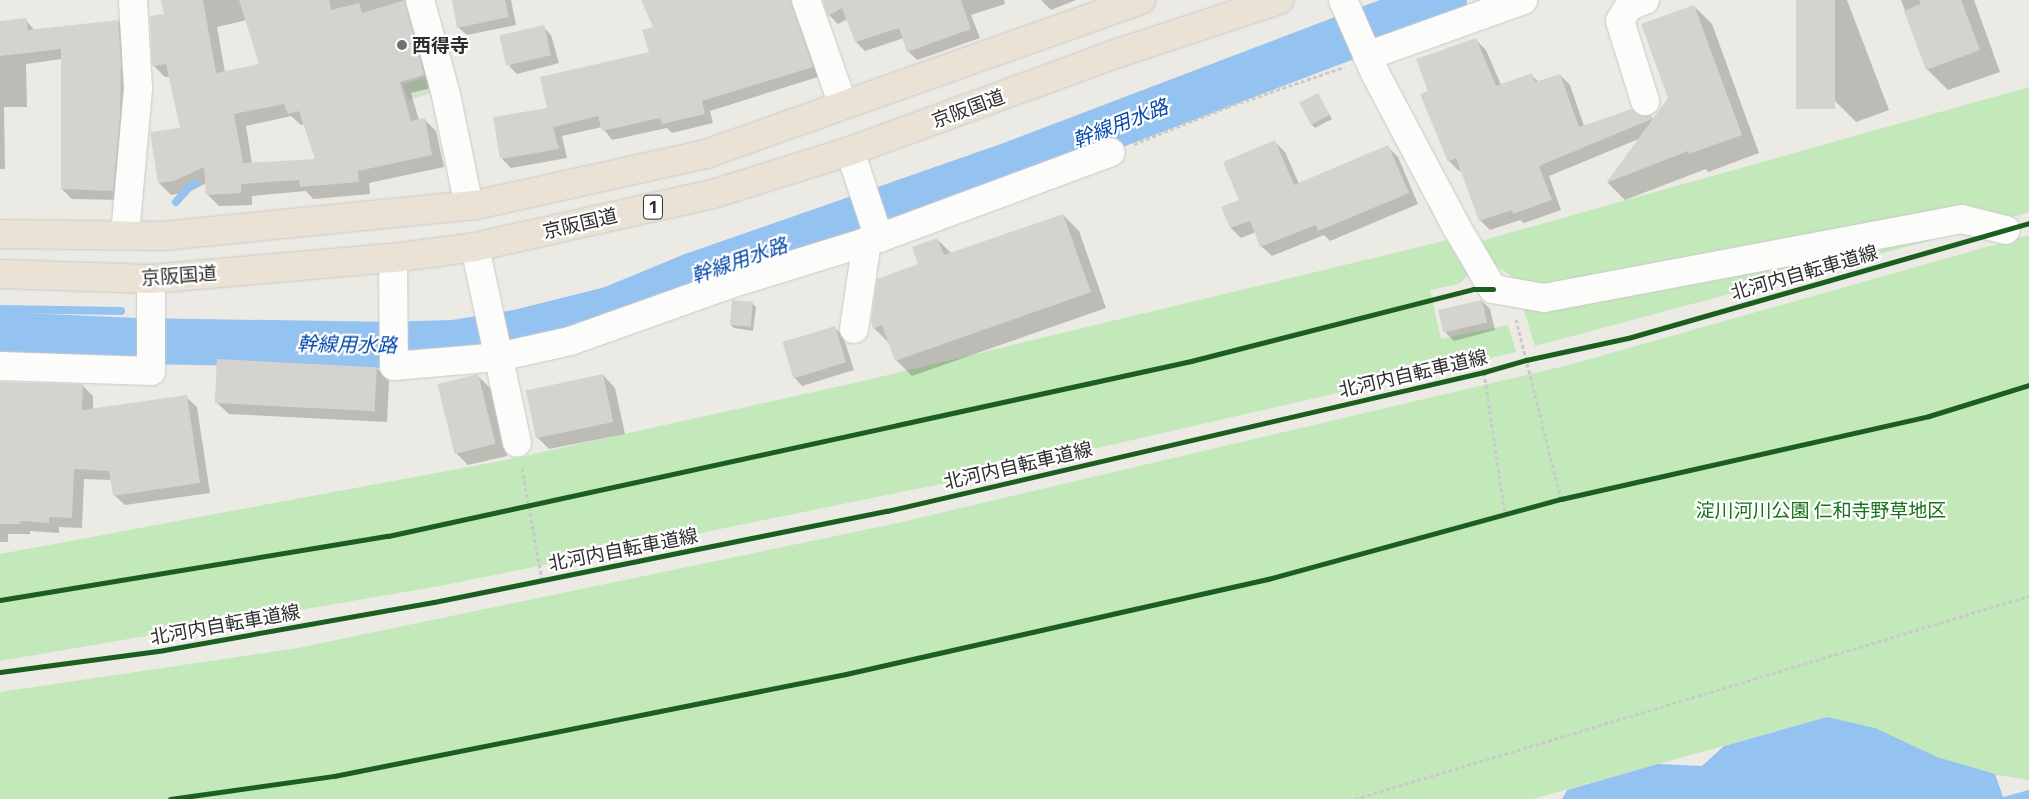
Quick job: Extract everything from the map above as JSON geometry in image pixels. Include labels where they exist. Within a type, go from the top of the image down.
[{"type":"highway","name":"1","points":[[0,234],[163,236],[469,206],[706,154],[1142,0]]},
{"type":"highway","name":"京阪国道","points":[[0,274],[151,278],[393,258],[475,247],[713,194],[850,151],[1112,55],[1279,0]]},
{"type":"street","points":[[125,235],[138,88],[133,0]]},
{"type":"street","points":[[420,0],[446,95],[469,206]]},
{"type":"street","points":[[806,0],[844,105]]},
{"type":"street","points":[[1366,52],[1523,0]]},
{"type":"street","points":[[1645,0],[1629,6],[1620,21],[1645,102]]},
{"type":"street","points":[[1346,7],[1366,52],[1457,228],[1493,289],[1544,298],[1962,220],[2006,230]]},
{"type":"street","points":[[850,151],[860,182],[873,240],[854,329]]},
{"type":"street","points":[[393,258],[394,366],[498,357],[570,341],[727,285],[873,240],[1111,152]]},
{"type":"street","points":[[475,247],[517,443]]},
{"type":"street","points":[[0,366],[151,371],[151,278]]},
{"type":"path","points":[[1111,152],[1366,52]]},
{"type":"path","points":[[1509,292],[1560,499]]},
{"type":"path","points":[[1518,362],[1535,358]]},
{"type":"path","points":[[1484,372],[1506,514]]},
{"type":"path","points":[[517,443],[542,580]]},
{"type":"path","points":[[1551,501],[1570,496]]},
{"type":"path","points":[[520,508],[539,504]]},
{"type":"path","points":[[1496,516],[1515,511]]},
{"type":"path","points":[[1355,799],[2029,596]]},
{"type":"green space","points":[[429,76],[434,92],[408,100],[403,84]]},
{"type":"green space","points":[[2029,87],[2029,212],[1969,230],[1535,346],[1514,278],[1488,260],[1477,242]]},
{"type":"green space","name":"淀川河川公園 仁和寺野草地区","points":[[2029,235],[2029,780],[1973,771],[1827,717],[1533,799],[0,799],[0,692],[298,648],[893,524],[1569,365]]},
{"type":"green space","points":[[1452,239],[1474,270],[1459,284],[1430,290],[1441,339],[1508,325],[1516,352],[936,485],[440,586],[0,661],[0,554],[511,459],[863,381]]},
{"type":"water","points":[[1827,717],[1875,728],[1937,757],[1995,774],[2003,797],[2029,790],[2029,799],[1562,799],[1567,790],[1658,764],[1702,766],[1724,746]]},
{"type":"building","points":[[161,0],[203,0],[216,73],[259,64],[239,0],[329,0],[331,10],[359,3],[362,13],[405,0],[424,75],[400,82],[411,121],[425,118],[432,155],[358,171],[359,182],[300,187],[299,180],[241,184],[241,193],[206,195],[204,167],[174,181],[158,183],[150,132],[180,128],[166,64],[152,66],[150,16],[164,14]],"holes":[[[284,104],[288,114],[299,111],[315,159],[243,163],[234,114]]]},
{"type":"building","points":[[452,0],[505,0],[509,17],[457,28]]},
{"type":"building","points":[[641,0],[791,0],[813,67],[702,101],[705,114],[662,124],[660,118],[602,131],[598,116],[553,127],[559,149],[500,159],[493,117],[547,108],[540,77],[649,52],[642,30],[653,27]]},
{"type":"building","points":[[823,0],[961,0],[971,29],[907,52],[899,28],[855,42],[842,8],[828,16]]},
{"type":"building","points":[[1796,0],[1835,0],[1835,109],[1796,109]]},
{"type":"building","points":[[1919,0],[1961,0],[1980,50],[1926,70],[1904,11],[1921,4]]},
{"type":"building","points":[[1694,5],[1742,135],[1689,154],[1688,151],[1606,183],[1668,98],[1641,24]]},
{"type":"building","points":[[26,18],[28,30],[118,20],[121,60],[120,118],[113,191],[61,189],[61,49],[0,56],[0,21]]},
{"type":"building","points":[[544,25],[551,55],[506,66],[499,35]]},
{"type":"building","points":[[1476,38],[1496,86],[1532,73],[1535,82],[1560,74],[1579,127],[1632,109],[1641,116],[1651,115],[1652,119],[1539,166],[1552,200],[1513,214],[1512,210],[1479,221],[1456,158],[1448,162],[1420,94],[1428,91],[1416,59]]},
{"type":"building","points":[[1318,93],[1329,115],[1311,125],[1299,103]]},
{"type":"building","points":[[1275,140],[1294,185],[1388,145],[1409,193],[1318,231],[1316,225],[1260,247],[1250,221],[1230,228],[1221,207],[1239,200],[1223,162]]},
{"type":"building","points":[[1063,214],[1091,292],[895,361],[882,325],[873,329],[871,322],[877,279],[918,264],[912,247],[937,238],[944,255]]},
{"type":"building","points":[[732,300],[753,302],[751,327],[730,325]]},
{"type":"building","points":[[1482,300],[1487,322],[1443,333],[1438,310]]},
{"type":"building","points":[[835,326],[846,362],[794,378],[782,342]]},
{"type":"building","points":[[217,359],[377,367],[374,411],[215,403]]},
{"type":"building","points":[[478,374],[495,444],[455,454],[437,384]]},
{"type":"building","points":[[603,374],[613,422],[536,438],[526,390]]},
{"type":"building","points":[[0,382],[83,384],[82,410],[187,395],[200,483],[113,496],[109,471],[74,469],[72,518],[49,517],[49,523],[20,521],[21,524],[0,524]]},
{"type":"waterway","name":"幹線用水路","points":[[0,335],[136,341],[380,345],[454,343],[516,333],[612,309],[692,276],[997,170],[1444,0]]},
{"type":"waterway","points":[[176,202],[188,188],[196,184]]},
{"type":"waterway","points":[[0,309],[121,311]]},
{"type":"cycle path","name":"北河内自転車道線","points":[[0,672],[164,650],[434,602],[887,511],[1484,372],[1526,360],[1628,338],[2029,223]]},
{"type":"cycle path","points":[[0,600],[388,536],[1191,361],[1473,289],[1493,289]]},
{"type":"cycle path","points":[[170,799],[334,776],[846,674],[1268,579],[1561,499],[1929,416],[2029,385]]},
{"type":"place","name":"西得寺","points":[[402,45]]}]
